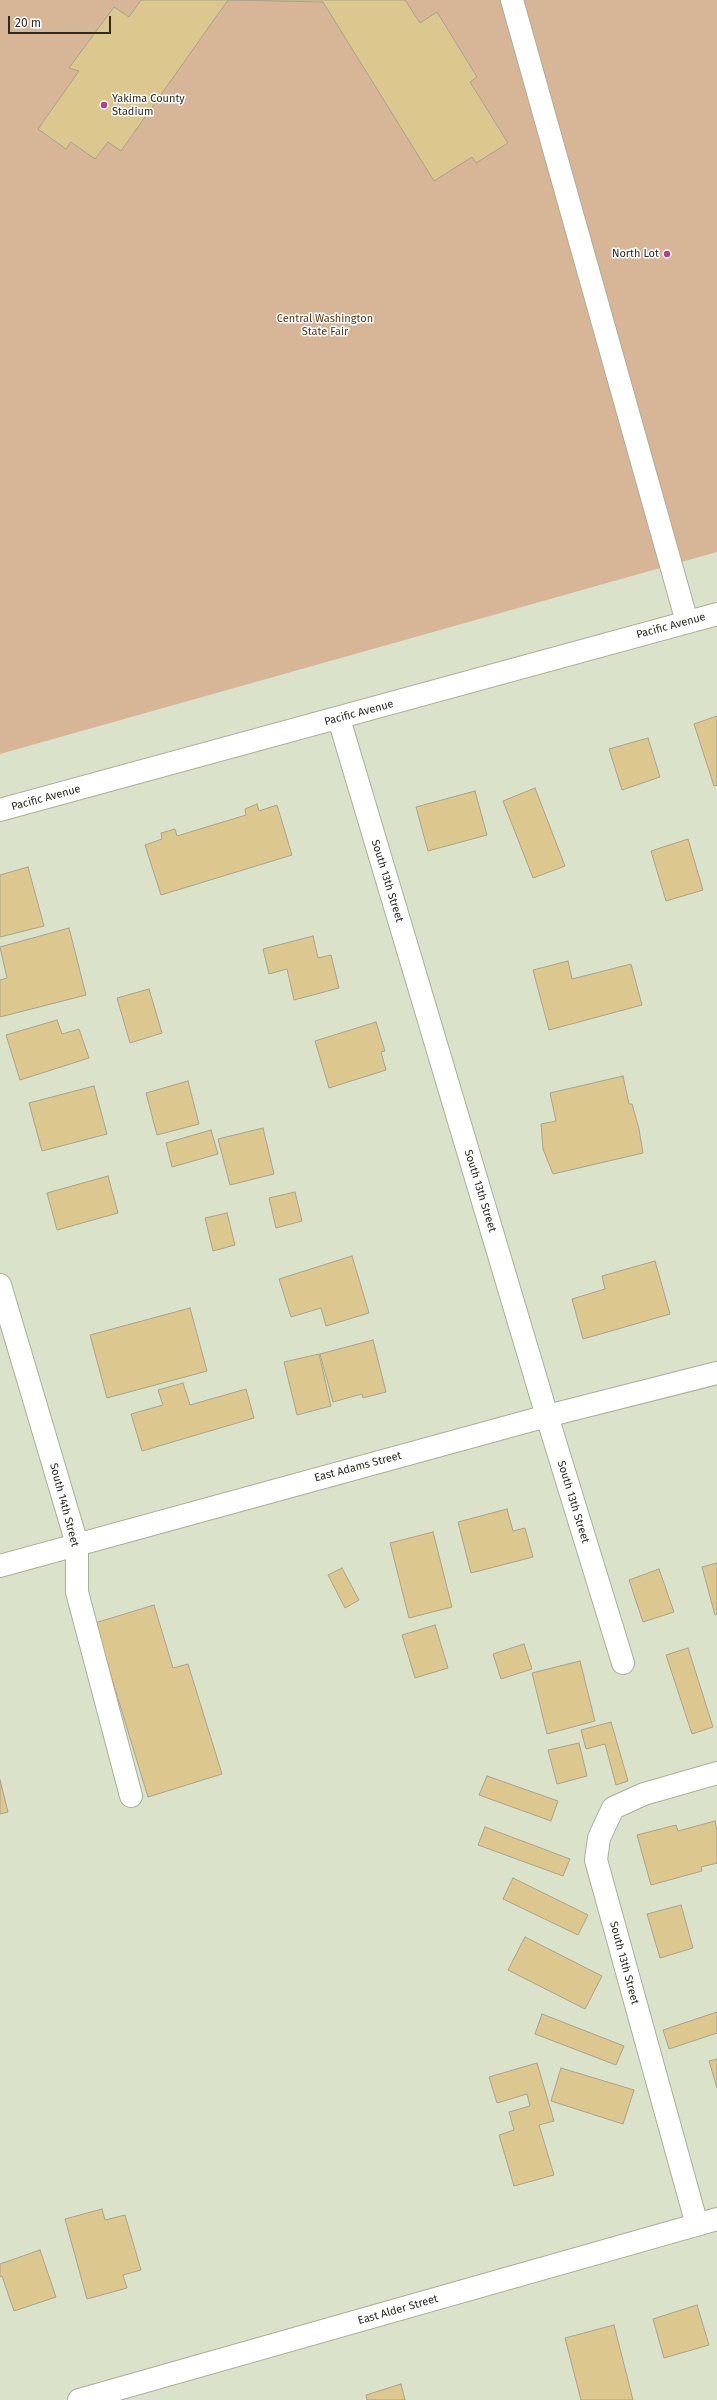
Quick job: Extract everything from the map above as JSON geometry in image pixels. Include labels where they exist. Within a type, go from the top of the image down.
[{"type":"street","points":[[512,0],[686,622]]},
{"type":"street","name":"Pacific Avenue","points":[[0,810],[339,719],[717,614]]},
{"type":"street","name":"South 13th Street","points":[[339,719],[547,1416],[623,1663]]},
{"type":"street","name":"South 14th Street","points":[[0,1285],[77,1544],[77,1592],[131,1796]]},
{"type":"street","name":"East Adams Street","points":[[0,1566],[547,1416],[717,1373]]},
{"type":"street","name":"South 13th Street","points":[[707,2222],[596,1860],[599,1838],[613,1808],[644,1794],[717,1773]]},
{"type":"street","name":"East Alder Street","points":[[80,2400],[707,2222]]},
{"type":"green space","name":"Central Washington State Fair","points":[[0,0],[717,0],[717,552],[0,754]]},
{"type":"building","points":[[141,0],[228,0],[121,151],[108,142],[95,159],[71,142],[66,149],[38,129],[79,71],[69,68],[114,7],[129,17]]},
{"type":"building","points":[[228,0],[405,0],[420,23],[437,12],[477,77],[470,82],[508,143],[476,163],[472,157],[434,181],[323,2]]},
{"type":"building","points":[[717,716],[717,785],[714,786],[694,724]]},
{"type":"building","points":[[648,738],[660,777],[622,790],[609,749]]},
{"type":"building","points":[[535,788],[565,866],[533,878],[503,801]]},
{"type":"building","points":[[475,791],[487,835],[428,851],[416,807]]},
{"type":"building","points":[[257,804],[259,811],[277,805],[292,855],[161,895],[145,845],[162,839],[161,833],[175,829],[177,836],[246,815],[245,809]]},
{"type":"building","points":[[688,839],[703,890],[666,901],[651,851]]},
{"type":"building","points":[[28,867],[44,926],[0,937],[0,875]]},
{"type":"building","points":[[69,928],[86,995],[0,1017],[0,980],[7,978],[0,947]]},
{"type":"building","points":[[313,936],[318,958],[331,955],[339,988],[294,1000],[287,969],[269,974],[263,949]]},
{"type":"building","points":[[568,961],[572,979],[631,964],[642,1005],[549,1030],[533,970]]},
{"type":"building","points":[[149,989],[162,1033],[130,1043],[117,998]]},
{"type":"building","points":[[57,1020],[62,1034],[79,1029],[89,1058],[20,1080],[6,1035]]},
{"type":"building","points":[[376,1022],[385,1051],[381,1052],[386,1070],[329,1088],[315,1041]]},
{"type":"building","points":[[623,1076],[629,1104],[632,1104],[639,1129],[643,1153],[553,1174],[543,1149],[541,1124],[556,1121],[550,1093]]},
{"type":"building","points":[[188,1081],[199,1124],[157,1135],[146,1093]]},
{"type":"building","points":[[94,1086],[107,1134],[42,1151],[29,1103]]},
{"type":"building","points":[[263,1128],[274,1174],[230,1185],[218,1139]]},
{"type":"building","points":[[211,1130],[218,1154],[172,1167],[166,1143]]},
{"type":"building","points":[[108,1176],[118,1213],[57,1230],[47,1193]]},
{"type":"building","points":[[295,1192],[302,1221],[276,1228],[269,1198]]},
{"type":"building","points":[[227,1213],[235,1245],[213,1251],[205,1218]]},
{"type":"building","points":[[352,1256],[369,1313],[326,1326],[321,1308],[291,1317],[279,1279]]},
{"type":"building","points":[[655,1261],[670,1314],[583,1339],[572,1299],[605,1289],[602,1276]]},
{"type":"building","points":[[190,1308],[207,1371],[107,1398],[90,1335]]},
{"type":"building","points":[[373,1340],[386,1392],[363,1398],[362,1394],[333,1402],[320,1354]]},
{"type":"building","points":[[319,1354],[331,1406],[297,1415],[284,1362]]},
{"type":"building","points":[[183,1383],[190,1405],[246,1389],[254,1418],[142,1451],[131,1414],[163,1405],[158,1390]]},
{"type":"building","points":[[507,1509],[513,1531],[525,1528],[533,1557],[471,1573],[458,1522]]},
{"type":"building","points":[[433,1532],[452,1607],[409,1618],[390,1543]]},
{"type":"building","points":[[717,1563],[717,1614],[715,1615],[702,1567]]},
{"type":"building","points":[[342,1568],[359,1600],[345,1608],[328,1575]]},
{"type":"building","points":[[659,1569],[674,1612],[643,1622],[629,1580]]},
{"type":"building","points":[[154,1605],[173,1668],[188,1664],[222,1774],[148,1797],[95,1623]]},
{"type":"building","points":[[435,1625],[448,1668],[415,1678],[402,1635]]},
{"type":"building","points":[[524,1644],[532,1669],[501,1679],[493,1654]]},
{"type":"building","points":[[688,1648],[713,1727],[692,1734],[666,1655]]},
{"type":"building","points":[[580,1661],[595,1721],[547,1734],[532,1673]]},
{"type":"building","points":[[611,1722],[628,1781],[616,1785],[605,1744],[586,1749],[581,1730]]},
{"type":"building","points":[[579,1743],[587,1776],[557,1784],[548,1750]]},
{"type":"building","points":[[487,1776],[558,1801],[551,1821],[479,1795]]},
{"type":"building","points":[[0,1780],[8,1812],[0,1814]]},
{"type":"building","points":[[715,1821],[717,1831],[717,1863],[701,1867],[702,1871],[651,1885],[637,1835],[676,1825],[678,1831]]},
{"type":"building","points":[[485,1827],[570,1859],[563,1876],[478,1845]]},
{"type":"building","points":[[513,1878],[588,1915],[578,1935],[503,1899]]},
{"type":"building","points":[[681,1905],[693,1948],[660,1958],[647,1914]]},
{"type":"building","points":[[525,1937],[602,1976],[585,2009],[508,1970]]},
{"type":"building","points":[[717,2012],[717,2033],[669,2049],[663,2030]]},
{"type":"building","points":[[542,2014],[624,2046],[616,2065],[535,2034]]},
{"type":"building","points":[[717,2059],[717,2088],[709,2061]]},
{"type":"building","points":[[537,2063],[554,2121],[539,2125],[554,2175],[514,2186],[499,2135],[514,2130],[509,2112],[530,2106],[527,2094],[497,2103],[489,2077]]},
{"type":"building","points":[[561,2068],[634,2090],[623,2124],[551,2101]]},
{"type":"building","points":[[102,2209],[105,2220],[125,2215],[141,2270],[123,2275],[127,2288],[87,2299],[65,2219]]},
{"type":"building","points":[[40,2250],[56,2297],[14,2311],[2,2276],[0,2277],[0,2264]]},
{"type":"building","points":[[697,2305],[709,2345],[664,2358],[653,2319]]},
{"type":"building","points":[[614,2325],[633,2400],[581,2400],[565,2338]]},
{"type":"building","points":[[401,2384],[405,2400],[367,2400],[366,2395]]},
{"type":"place","name":"Yakima County Stadium","points":[[104,105]]},
{"type":"place","name":"North Lot","points":[[667,254]]}]
